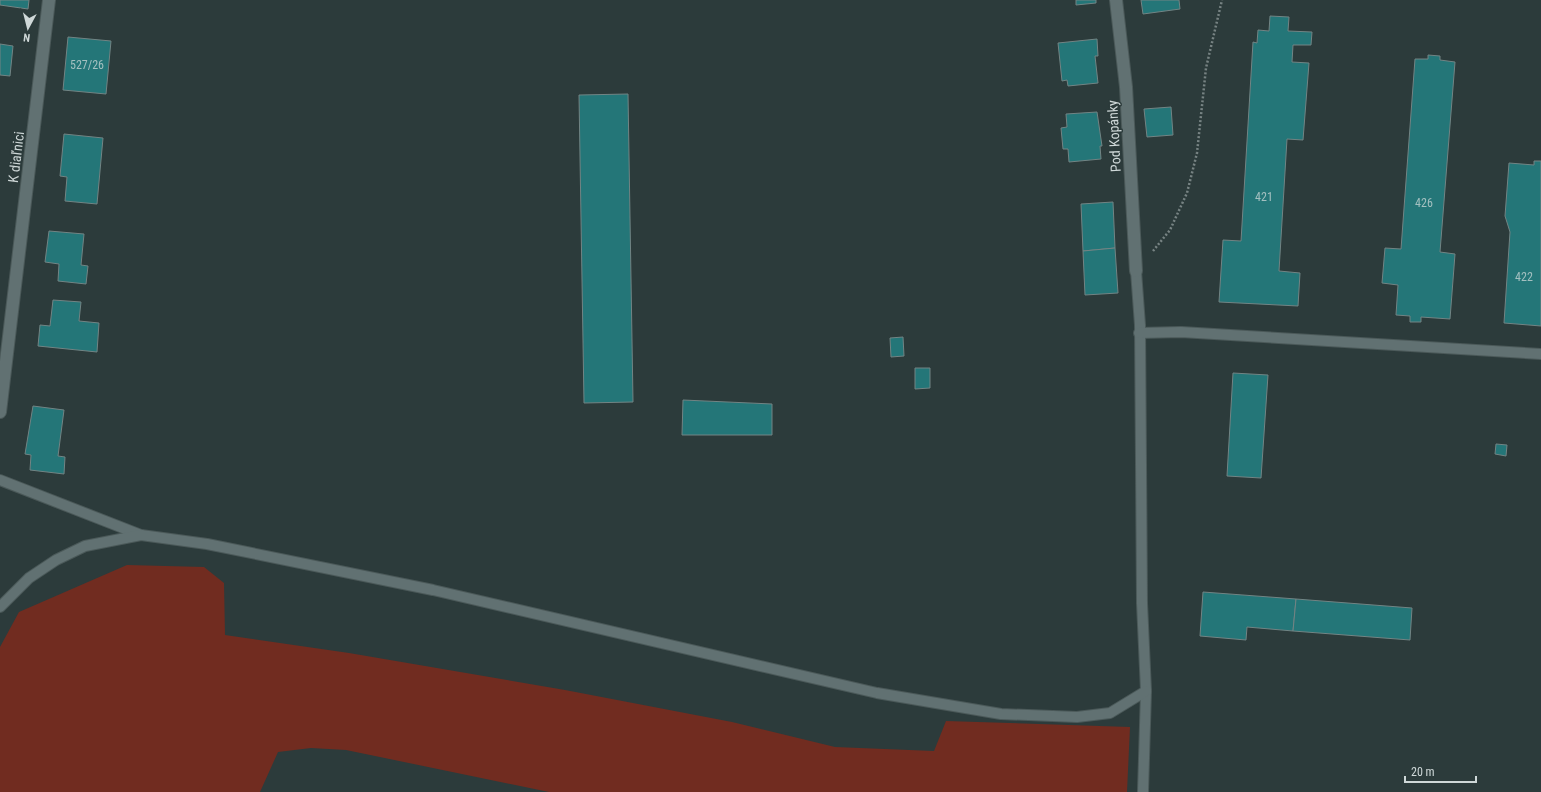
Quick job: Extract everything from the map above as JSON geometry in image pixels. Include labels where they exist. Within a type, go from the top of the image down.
[{"type":"street","name":"K diaľnici","points":[[0,412],[50,0]]},
{"type":"street","name":"Pod Kopánky","points":[[1116,0],[1126,87],[1136,271]]},
{"type":"lane","points":[[1136,271],[1139,333],[1142,603],[1146,691],[1143,792]]},
{"type":"lane","points":[[1139,333],[1189,332],[1541,354]]},
{"type":"lane","points":[[0,480],[141,535],[207,544],[433,590],[877,693],[1001,714],[1077,717],[1110,713],[1146,691]]},
{"type":"lane","points":[[0,608],[29,578],[56,560],[84,546],[141,535]]},
{"type":"path","points":[[1136,271],[1170,230],[1187,193],[1197,153],[1206,68],[1222,0]]},
{"type":"shaded area","points":[[127,565],[204,567],[224,583],[225,635],[349,653],[565,690],[732,722],[835,747],[934,751],[946,721],[1130,727],[1127,792],[549,792],[346,750],[311,748],[278,752],[260,792],[0,792],[0,647],[19,612]]},
{"type":"building","points":[[0,0],[29,0],[28,9],[0,5]]},
{"type":"building","points":[[1076,0],[1096,0],[1096,3],[1076,5]]},
{"type":"building","points":[[1141,0],[1179,0],[1180,9],[1143,14]]},
{"type":"building","points":[[1270,16],[1289,17],[1288,31],[1312,32],[1311,45],[1293,45],[1292,62],[1309,63],[1303,140],[1287,139],[1279,271],[1300,273],[1298,306],[1219,302],[1223,240],[1241,241],[1253,42],[1257,43],[1258,30],[1269,31]]},
{"type":"building","points":[[68,37],[111,41],[106,94],[63,90]]},
{"type":"building","points":[[1097,39],[1098,56],[1095,56],[1098,83],[1068,86],[1067,80],[1062,81],[1058,43]]},
{"type":"building","points":[[0,44],[13,46],[10,76],[0,75]]},
{"type":"building","points":[[1428,55],[1440,56],[1440,60],[1455,62],[1440,252],[1455,254],[1450,319],[1421,317],[1421,322],[1410,322],[1410,316],[1396,315],[1398,285],[1382,283],[1385,248],[1401,249],[1415,59],[1428,59]]},
{"type":"building","points":[[628,94],[633,402],[584,403],[579,95]]},
{"type":"building","points":[[1171,107],[1173,135],[1147,137],[1144,109]]},
{"type":"building","points":[[1097,112],[1102,146],[1100,146],[1101,159],[1069,162],[1068,149],[1063,149],[1061,128],[1067,127],[1066,114]]},
{"type":"building","points":[[64,134],[103,138],[97,204],[65,201],[67,177],[60,176]]},
{"type":"building","points":[[1534,161],[1541,161],[1541,326],[1504,323],[1510,232],[1505,216],[1509,163],[1534,165]]},
{"type":"building","points":[[1113,202],[1115,248],[1083,251],[1081,204]]},
{"type":"building","points":[[49,231],[84,234],[81,265],[88,266],[86,284],[58,281],[59,264],[45,262]]},
{"type":"building","points":[[1115,248],[1118,293],[1085,295],[1083,251]]},
{"type":"building","points":[[53,300],[81,302],[79,321],[99,323],[97,352],[38,346],[40,325],[50,326]]},
{"type":"building","points":[[903,337],[904,356],[891,357],[890,338]]},
{"type":"building","points":[[915,368],[930,368],[930,388],[915,389]]},
{"type":"building","points":[[1233,373],[1268,375],[1261,478],[1227,476]]},
{"type":"building","points":[[683,400],[772,404],[772,435],[682,435]]},
{"type":"building","points":[[33,406],[64,410],[58,456],[65,457],[64,474],[30,470],[31,455],[25,454]]},
{"type":"building","points":[[1496,444],[1507,445],[1506,456],[1495,454]]},
{"type":"building","points":[[1203,592],[1296,599],[1293,631],[1247,627],[1246,640],[1200,636]]},
{"type":"building","points":[[1296,599],[1412,608],[1410,640],[1293,631]]}]
